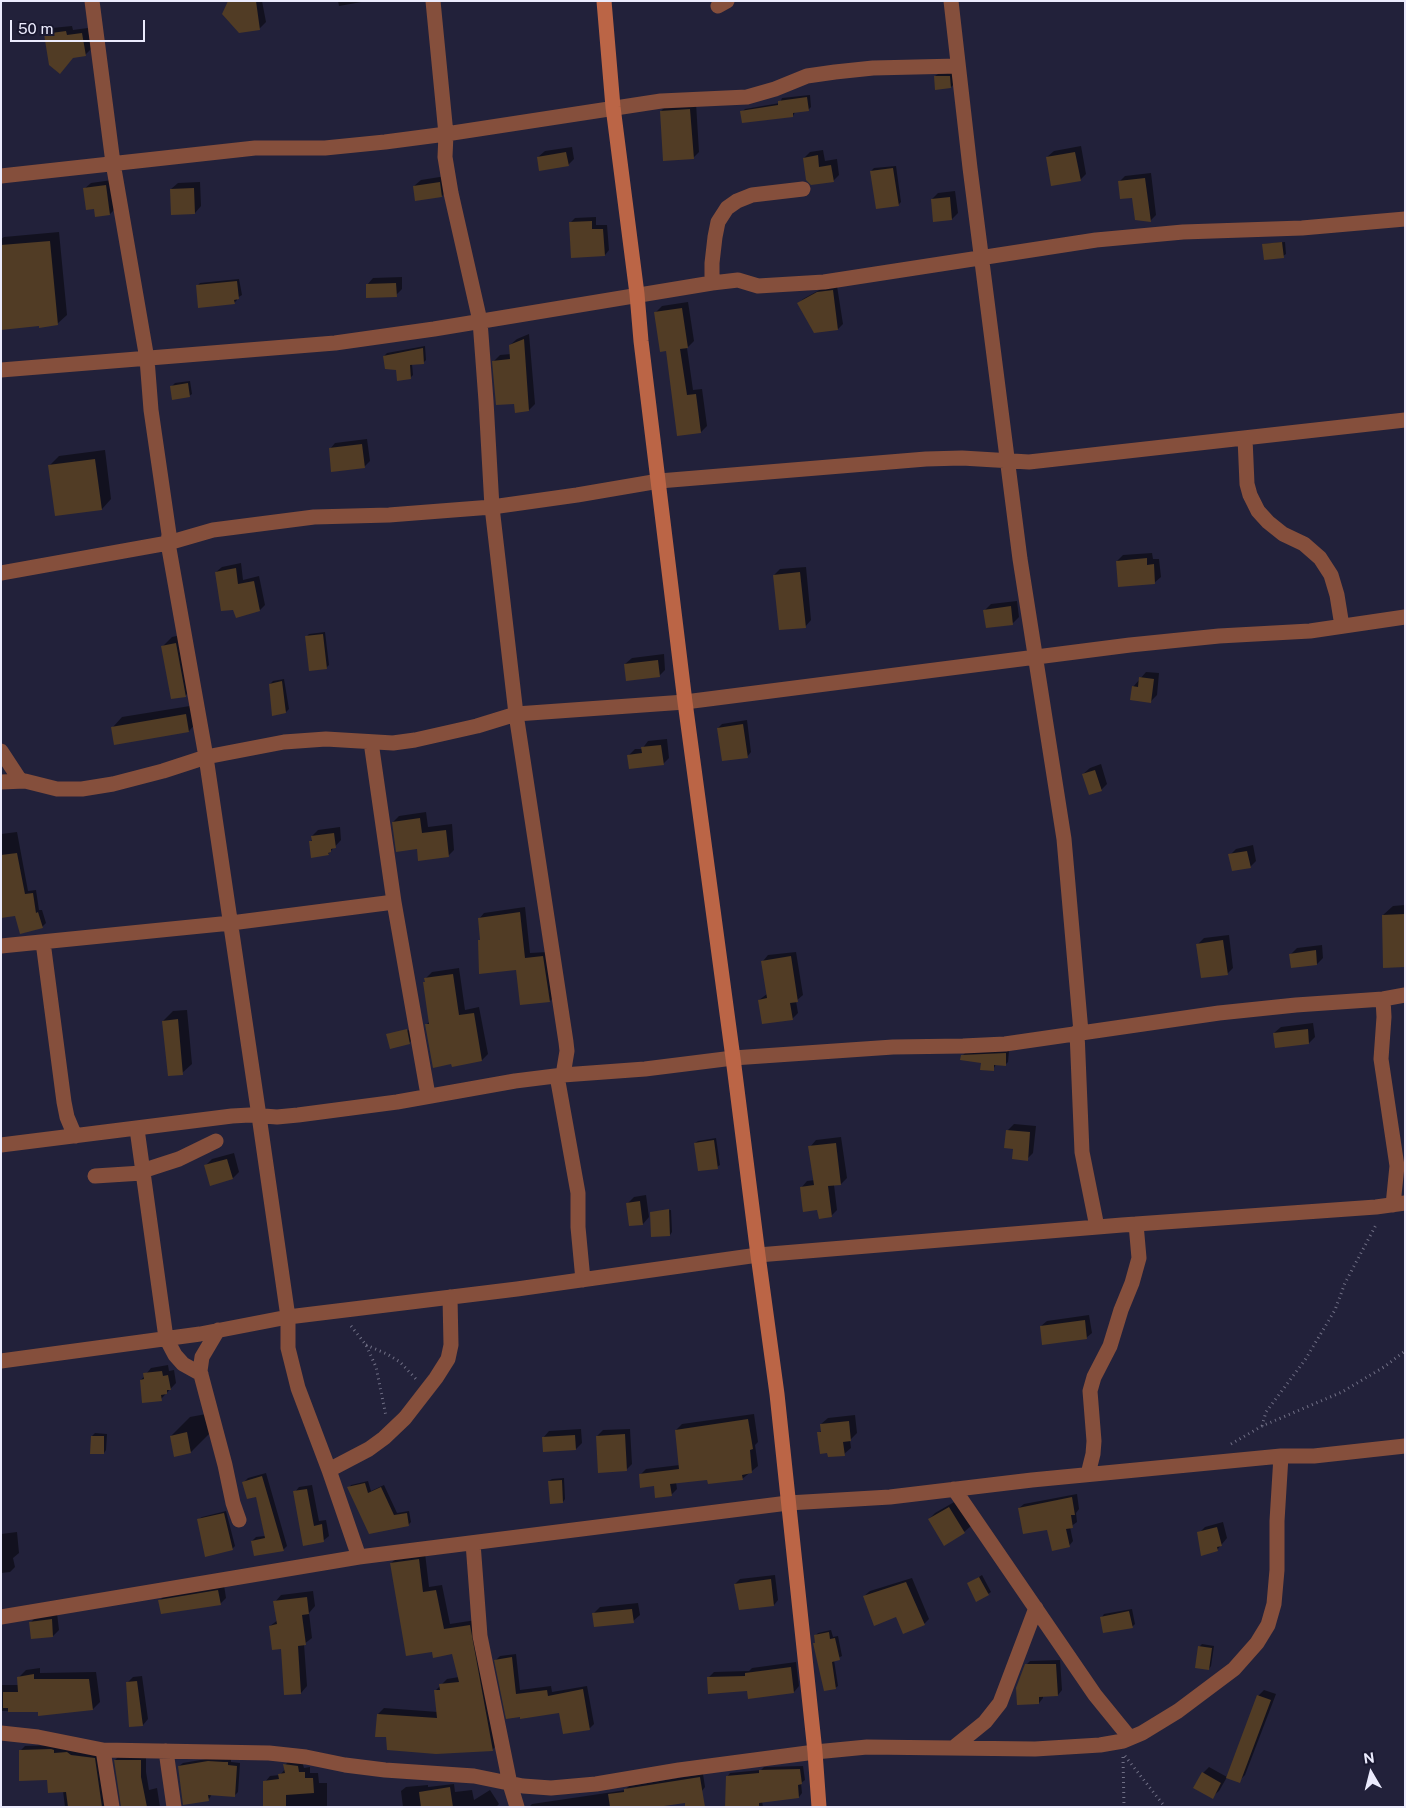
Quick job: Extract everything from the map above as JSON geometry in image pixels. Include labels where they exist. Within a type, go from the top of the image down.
[{"type":"street","points":[[92,1],[113,163],[147,359],[151,410],[169,534],[168,543],[206,758],[260,1116],[288,1317],[288,1348],[298,1388],[359,1557]]},
{"type":"street","points":[[433,1],[446,134],[445,157],[451,193],[480,321],[492,507],[516,714],[567,1050],[560,1075],[578,1193],[578,1227],[583,1280]]},
{"type":"street","points":[[604,1],[614,107],[637,294],[640,341],[659,481],[685,702],[734,1058],[777,1394],[815,1752],[819,1807]]},
{"type":"street","points":[[951,1],[1020,559],[1064,839],[1079,1032],[1082,1152],[1097,1227]]},
{"type":"street","points":[[1,176],[255,148],[325,148],[446,134],[662,100],[747,97],[775,89],[807,76],[835,72],[873,68],[958,66]]},
{"type":"street","points":[[712,283],[715,237],[718,222],[727,208],[737,201],[752,196],[803,189]]},
{"type":"street","points":[[1,370],[335,343],[712,283],[738,280],[758,286],[824,282],[1115,238],[1183,232],[1310,227],[1405,219]]},
{"type":"street","points":[[1,573],[168,543],[213,530],[314,516],[389,515],[492,507],[659,481],[926,459],[962,458],[1029,462],[1405,420]]},
{"type":"street","points":[[1246,438],[1247,484],[1258,511],[1283,534],[1304,544],[1320,558],[1331,575],[1337,594],[1342,626]]},
{"type":"street","points":[[1,782],[20,780],[58,789],[82,789],[113,784],[206,758],[284,742],[326,739],[393,743],[416,740],[477,726],[516,714],[685,702],[1035,657],[1199,638],[1310,631],[1405,617]]},
{"type":"street","points":[[371,742],[394,902],[428,1096]]},
{"type":"street","points":[[1,751],[20,780]]},
{"type":"street","points":[[1,946],[231,923],[394,902]]},
{"type":"street","points":[[43,942],[64,1102],[67,1117],[75,1136]]},
{"type":"street","points":[[1,1145],[232,1116],[278,1117],[298,1115],[397,1102],[560,1075],[645,1069],[734,1058],[893,1047],[1005,1044],[1079,1032],[1286,1006],[1405,996]]},
{"type":"street","points":[[1,1361],[166,1338],[288,1317],[583,1280],[758,1255],[1394,1205],[1397,1166],[1381,1059],[1384,1016],[1383,999]]},
{"type":"street","points":[[137,1129],[166,1338],[175,1355],[183,1364],[201,1374]]},
{"type":"street","points":[[95,1176],[142,1172],[179,1159],[216,1141]]},
{"type":"street","points":[[1088,1474],[1094,1441],[1090,1391],[1094,1378],[1110,1346],[1121,1310],[1132,1284],[1138,1258],[1136,1224]]},
{"type":"street","points":[[329,1470],[369,1450],[405,1418],[427,1390],[448,1359],[452,1345],[450,1297]]},
{"type":"street","points":[[218,1330],[202,1357],[201,1374],[233,1503],[239,1520]]},
{"type":"street","points":[[1,1617],[359,1557],[788,1503],[890,1497],[1088,1474],[1281,1456],[1314,1456],[1405,1446]]},
{"type":"street","points":[[1,1733],[38,1737],[103,1750],[278,1754],[385,1770],[474,1776],[510,1784],[551,1788],[596,1784],[679,1770],[867,1747],[1036,1749],[1100,1745],[1122,1741],[1142,1733],[1178,1711],[1228,1675],[1257,1643],[1268,1626],[1274,1604],[1277,1570],[1277,1521],[1281,1456]]},
{"type":"street","points":[[954,1489],[1095,1695],[1130,1738]]},
{"type":"street","points":[[473,1544],[480,1636],[510,1784],[517,1807]]},
{"type":"street","points":[[953,1748],[986,1722],[1000,1703],[1036,1608]]},
{"type":"street","points":[[103,1750],[112,1807]]},
{"type":"street","points":[[166,1751],[174,1807]]},
{"type":"path","points":[[1262,1426],[1266,1412],[1305,1360],[1335,1310],[1344,1283],[1378,1219],[1394,1205]]},
{"type":"path","points":[[336,1311],[366,1345],[376,1367],[389,1433]]},
{"type":"path","points":[[366,1345],[400,1362],[427,1390]]},
{"type":"path","points":[[1229,1445],[1262,1426],[1342,1392],[1384,1367],[1405,1351]]},
{"type":"path","points":[[1124,1807],[1123,1753],[1165,1807]]},
{"type":"building","points":[[228,1],[256,1],[260,30],[239,33],[222,14]]},
{"type":"building","points":[[66,31],[67,35],[82,33],[86,56],[73,58],[60,74],[49,65],[44,34]]},
{"type":"building","points":[[934,76],[950,76],[951,88],[935,90]]},
{"type":"building","points":[[807,97],[809,111],[793,113],[793,117],[742,123],[740,111],[778,105],[778,101]]},
{"type":"building","points":[[690,109],[694,159],[663,161],[660,111]]},
{"type":"building","points":[[566,152],[569,166],[539,171],[537,157]]},
{"type":"building","points":[[1075,152],[1081,181],[1051,186],[1046,157]]},
{"type":"building","points":[[818,155],[819,167],[831,165],[834,182],[811,185],[806,180],[803,158]]},
{"type":"building","points":[[893,168],[899,206],[876,209],[870,171]]},
{"type":"building","points":[[1145,178],[1151,222],[1135,220],[1132,198],[1120,199],[1118,181]]},
{"type":"building","points":[[440,182],[442,197],[415,201],[413,186]]},
{"type":"building","points":[[106,185],[110,215],[95,217],[94,209],[86,210],[83,188]]},
{"type":"building","points":[[194,188],[195,214],[171,215],[170,189]]},
{"type":"building","points":[[950,197],[952,220],[933,222],[931,199]]},
{"type":"building","points":[[592,221],[592,229],[603,229],[605,256],[571,258],[569,222]]},
{"type":"building","points":[[50,241],[58,325],[1,330],[1,245]]},
{"type":"building","points":[[1282,242],[1284,258],[1264,260],[1262,244]]},
{"type":"building","points":[[237,281],[239,299],[234,300],[235,304],[198,308],[196,285]]},
{"type":"building","points":[[396,283],[397,297],[366,298],[366,284]]},
{"type":"building","points":[[833,290],[838,330],[814,333],[797,303],[817,292]]},
{"type":"building","points":[[682,308],[688,348],[680,349],[687,395],[696,394],[701,433],[677,436],[666,351],[660,352],[654,312]]},
{"type":"building","points":[[524,339],[529,411],[515,413],[514,404],[496,405],[492,361],[510,359],[509,345]]},
{"type":"building","points":[[423,348],[424,364],[410,365],[411,379],[397,381],[396,370],[385,369],[383,356]]},
{"type":"building","points":[[188,383],[190,397],[172,400],[170,386]]},
{"type":"building","points":[[362,444],[365,468],[331,472],[329,448]]},
{"type":"building","points":[[95,459],[102,510],[55,516],[48,465]]},
{"type":"building","points":[[1147,558],[1147,565],[1154,564],[1155,584],[1118,587],[1116,561]]},
{"type":"building","points":[[236,568],[238,584],[254,581],[260,611],[236,618],[233,610],[221,611],[215,572]]},
{"type":"building","points":[[800,572],[806,628],[779,630],[773,575]]},
{"type":"building","points":[[1011,606],[1013,625],[986,628],[983,610]]},
{"type":"building","points":[[323,634],[327,669],[309,671],[305,636]]},
{"type":"building","points":[[176,643],[186,697],[171,699],[161,646]]},
{"type":"building","points":[[658,660],[660,677],[626,681],[624,664]]},
{"type":"building","points":[[1139,677],[1154,679],[1151,703],[1130,700],[1132,686],[1138,687]]},
{"type":"building","points":[[282,681],[286,713],[272,716],[269,684]]},
{"type":"building","points":[[186,714],[189,732],[114,745],[111,727]]},
{"type":"building","points":[[743,724],[748,758],[722,761],[717,728]]},
{"type":"building","points":[[661,745],[664,765],[629,769],[627,755],[642,753],[641,747]]},
{"type":"building","points":[[1095,770],[1102,791],[1089,795],[1082,774]]},
{"type":"building","points":[[420,818],[422,833],[446,830],[449,857],[418,861],[417,849],[396,852],[392,822]]},
{"type":"building","points":[[334,833],[336,848],[331,849],[331,852],[328,853],[329,855],[311,858],[309,841],[312,841],[311,836]]},
{"type":"building","points":[[1247,851],[1251,868],[1232,871],[1228,854]]},
{"type":"building","points":[[17,853],[25,894],[33,893],[36,913],[38,912],[43,928],[20,934],[15,916],[1,918],[1,855]]},
{"type":"building","points":[[520,912],[525,958],[543,956],[550,1002],[520,1005],[516,970],[479,974],[478,940],[480,940],[478,918]]},
{"type":"building","points":[[1405,914],[1405,967],[1383,968],[1382,915]]},
{"type":"building","points":[[1223,940],[1228,975],[1201,978],[1196,944]]},
{"type":"building","points":[[1316,950],[1317,965],[1291,968],[1289,954]]},
{"type":"building","points":[[791,956],[798,1002],[790,1003],[793,1020],[762,1024],[758,1000],[767,998],[761,961]]},
{"type":"building","points":[[453,974],[459,1015],[474,1013],[482,1061],[452,1067],[451,1064],[433,1068],[425,1024],[429,1024],[423,982],[425,982],[424,978]]},
{"type":"building","points":[[178,1019],[183,1075],[168,1076],[162,1021]]},
{"type":"building","points":[[407,1029],[410,1044],[390,1049],[386,1034]]},
{"type":"building","points":[[1308,1029],[1309,1044],[1275,1048],[1273,1033]]},
{"type":"building","points":[[1006,1053],[1006,1066],[994,1065],[994,1071],[980,1070],[981,1063],[960,1060],[961,1055]]},
{"type":"building","points":[[1006,1130],[1030,1132],[1028,1161],[1012,1159],[1013,1149],[1004,1148]]},
{"type":"building","points":[[714,1140],[718,1169],[698,1171],[694,1143]]},
{"type":"building","points":[[836,1143],[841,1185],[828,1186],[832,1217],[819,1219],[817,1210],[803,1212],[800,1187],[814,1185],[808,1146]]},
{"type":"building","points":[[227,1159],[233,1179],[210,1186],[204,1165]]},
{"type":"building","points":[[640,1201],[643,1225],[629,1226],[626,1203]]},
{"type":"building","points":[[669,1209],[670,1236],[651,1237],[650,1212]]},
{"type":"building","points":[[1085,1320],[1087,1339],[1042,1345],[1040,1326]]},
{"type":"building","points":[[162,1371],[163,1376],[168,1375],[171,1390],[167,1390],[167,1394],[161,1395],[162,1401],[142,1403],[140,1380],[144,1379],[143,1373]]},
{"type":"building","points":[[748,1419],[753,1449],[750,1450],[752,1473],[742,1475],[743,1480],[708,1484],[707,1480],[670,1484],[672,1496],[655,1498],[654,1486],[640,1488],[639,1474],[679,1469],[675,1430]]},
{"type":"building","points":[[849,1421],[851,1441],[843,1442],[845,1456],[828,1457],[827,1453],[820,1454],[817,1432],[821,1432],[820,1424]]},
{"type":"building","points":[[187,1432],[191,1453],[174,1457],[170,1436]]},
{"type":"building","points":[[625,1434],[627,1471],[598,1473],[596,1436]]},
{"type":"building","points":[[575,1435],[576,1450],[543,1452],[542,1437]]},
{"type":"building","points":[[91,1436],[104,1436],[104,1454],[90,1454]]},
{"type":"building","points":[[262,1476],[284,1551],[254,1556],[251,1541],[265,1538],[256,1497],[247,1499],[242,1482]]},
{"type":"building","points":[[562,1480],[563,1503],[550,1504],[548,1481]]},
{"type":"building","points":[[365,1483],[368,1493],[381,1487],[394,1515],[407,1513],[409,1526],[369,1534],[347,1487]]},
{"type":"building","points":[[307,1489],[314,1526],[322,1524],[324,1542],[303,1546],[293,1491]]},
{"type":"building","points":[[1072,1497],[1075,1515],[1071,1515],[1073,1528],[1066,1529],[1070,1547],[1052,1551],[1047,1530],[1023,1534],[1018,1508]]},
{"type":"building","points":[[949,1507],[965,1533],[944,1546],[928,1519]]},
{"type":"building","points":[[224,1513],[233,1550],[205,1557],[197,1519]]},
{"type":"building","points":[[1217,1527],[1222,1546],[1217,1547],[1218,1551],[1201,1556],[1197,1532]]},
{"type":"building","points":[[419,1559],[423,1592],[436,1590],[444,1629],[470,1625],[493,1751],[436,1754],[387,1750],[386,1737],[375,1737],[377,1714],[437,1718],[434,1690],[440,1690],[439,1684],[459,1682],[452,1654],[433,1658],[432,1652],[406,1656],[390,1563]]},
{"type":"building","points":[[979,1577],[989,1595],[976,1602],[967,1583]]},
{"type":"building","points":[[771,1579],[774,1606],[739,1610],[734,1584]]},
{"type":"building","points":[[906,1582],[925,1625],[903,1634],[896,1617],[874,1626],[863,1596]]},
{"type":"building","points":[[218,1590],[221,1605],[161,1614],[158,1600]]},
{"type":"building","points":[[307,1597],[309,1614],[302,1615],[306,1645],[298,1646],[301,1694],[284,1695],[281,1649],[272,1650],[269,1626],[277,1624],[273,1601]]},
{"type":"building","points":[[632,1609],[634,1623],[594,1627],[592,1613]]},
{"type":"building","points":[[1129,1611],[1133,1628],[1103,1633],[1100,1617]]},
{"type":"building","points":[[52,1619],[53,1637],[31,1639],[29,1622]]},
{"type":"building","points":[[829,1632],[830,1639],[835,1638],[840,1660],[832,1662],[836,1689],[824,1691],[813,1643],[815,1643],[814,1635]]},
{"type":"building","points":[[1198,1646],[1212,1648],[1209,1670],[1195,1668]]},
{"type":"building","points":[[512,1657],[516,1694],[547,1690],[548,1696],[583,1689],[590,1730],[563,1734],[559,1713],[520,1719],[520,1717],[506,1719],[494,1660]]},
{"type":"building","points":[[1025,1664],[1056,1664],[1058,1696],[1039,1697],[1039,1704],[1017,1705],[1016,1688]]},
{"type":"building","points":[[791,1667],[794,1693],[748,1699],[747,1691],[708,1694],[707,1677],[745,1676],[745,1673]]},
{"type":"building","points":[[34,1674],[34,1679],[89,1679],[93,1710],[38,1716],[38,1712],[8,1712],[8,1708],[3,1708],[3,1692],[18,1692],[17,1677]]},
{"type":"building","points":[[137,1681],[143,1726],[129,1727],[126,1682]]},
{"type":"building","points":[[1257,1695],[1271,1700],[1240,1783],[1226,1778]]},
{"type":"building","points":[[19,1750],[54,1750],[54,1753],[67,1752],[71,1755],[95,1758],[102,1807],[68,1807],[66,1792],[48,1793],[47,1780],[19,1781]]},
{"type":"building","points":[[114,1760],[141,1760],[141,1777],[147,1807],[121,1807]]},
{"type":"building","points":[[208,1761],[228,1762],[228,1765],[237,1766],[235,1797],[208,1795],[209,1801],[183,1805],[178,1766]]},
{"type":"building","points":[[283,1764],[298,1766],[299,1772],[305,1772],[305,1778],[313,1778],[314,1793],[286,1795],[286,1806],[263,1806],[263,1781],[279,1779],[278,1774],[285,1773]]},
{"type":"building","points":[[800,1769],[802,1784],[798,1785],[799,1798],[759,1803],[759,1807],[725,1807],[726,1776],[759,1773],[759,1770]]},
{"type":"building","points":[[1202,1772],[1221,1783],[1213,1799],[1193,1788]]},
{"type":"building","points":[[700,1777],[705,1807],[685,1807],[685,1803],[657,1807],[610,1807],[608,1794],[624,1792],[624,1789]]},
{"type":"building","points":[[450,1787],[453,1807],[421,1807],[419,1792]]}]
